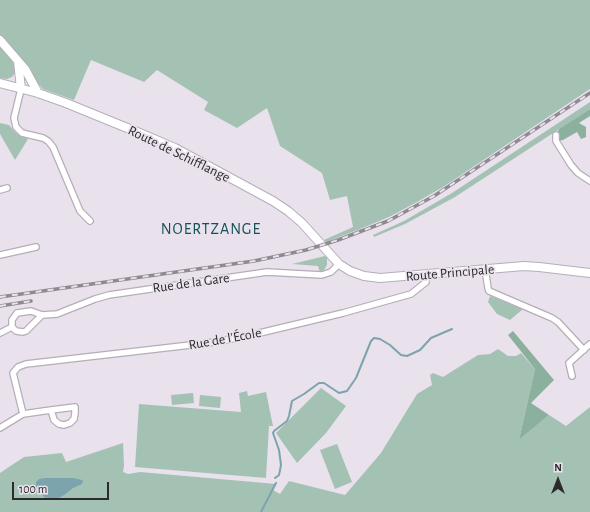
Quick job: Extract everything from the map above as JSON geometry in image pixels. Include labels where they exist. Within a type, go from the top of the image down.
[{"type":"main road","points":[[0,40],[28,74],[38,94]]},
{"type":"main road","points":[[18,60],[21,89]]},
{"type":"main road","points":[[3,84],[14,78],[19,69]]},
{"type":"main road","points":[[21,89],[26,82],[28,74]]},
{"type":"main road","name":"Route de Schifflange","points":[[3,84],[66,103],[175,148],[273,201],[302,223],[322,246]]},
{"type":"main road","name":"Route Principale","points":[[322,246],[339,264],[350,271],[375,278],[524,266],[590,274]]},
{"type":"street","points":[[21,89],[14,118],[16,127],[22,132],[43,138],[53,147],[80,211],[90,221]]},
{"type":"street","points":[[556,135],[556,141],[573,168],[590,181]]},
{"type":"street","points":[[0,190],[7,188]]},
{"type":"street","points":[[0,255],[36,247]]},
{"type":"street","name":"Rue de la Gare","points":[[0,333],[12,326],[12,320],[17,314],[31,311],[42,315],[57,314],[108,295],[267,272],[322,275],[331,272],[339,264]]},
{"type":"street","points":[[485,270],[489,291],[552,318],[558,322],[584,350]]},
{"type":"street","name":"Rue de l'École","points":[[22,414],[13,373],[18,367],[26,364],[208,343],[269,331],[411,294],[426,282],[426,275]]},
{"type":"street","points":[[12,326],[16,331],[26,332],[42,315]]},
{"type":"street","points":[[572,376],[569,362],[590,344]]},
{"type":"street","points":[[0,428],[22,414],[51,410],[75,407],[76,413],[74,419],[70,423],[64,425],[58,424],[54,420],[51,410]]},
{"type":"green space","points":[[0,0],[590,0],[590,89],[443,187],[389,217],[326,242],[324,240],[353,227],[347,196],[330,200],[322,173],[280,146],[267,108],[237,128],[204,110],[208,102],[157,70],[144,82],[91,60],[74,100],[43,89],[36,81],[30,69],[18,60],[15,73],[12,77],[7,79],[0,78]]},
{"type":"green space","points":[[590,102],[590,109],[455,197],[405,224],[374,237],[373,235],[404,221],[452,193]]},
{"type":"green space","points":[[590,109],[590,116],[579,123],[586,127],[586,137],[581,139],[577,132],[563,140],[558,141],[557,134],[559,129]]},
{"type":"green space","points":[[0,123],[9,125],[17,134],[28,139],[15,160],[0,134]]},
{"type":"green space","points":[[325,256],[327,258],[327,265],[320,273],[318,266],[292,264]]},
{"type":"green space","points":[[490,296],[523,309],[510,320],[497,314],[488,302]]},
{"type":"green space","points":[[513,331],[554,380],[531,403],[549,415],[519,440],[535,369],[508,335]]},
{"type":"green space","points":[[498,349],[508,356],[516,356],[521,353],[535,369],[519,440],[549,415],[566,426],[590,407],[590,512],[0,512],[0,473],[24,457],[62,453],[66,462],[123,443],[123,472],[128,474],[140,472],[276,484],[273,490],[280,494],[289,481],[345,495],[381,453],[417,394],[432,385],[430,375],[433,373],[443,377],[478,355],[490,354]]},
{"type":"green space","points":[[321,388],[346,406],[326,433],[297,463],[276,433]]},
{"type":"green space","points":[[247,391],[248,396],[266,392],[273,426],[269,426],[266,478],[135,467],[139,404],[241,412],[239,393]]},
{"type":"green space","points":[[193,393],[194,403],[172,405],[171,395]]},
{"type":"green space","points":[[200,395],[221,397],[220,408],[199,406]]},
{"type":"green space","points":[[337,444],[352,482],[335,489],[320,450]]},
{"type":"water","points":[[73,478],[83,481],[82,484],[73,488],[57,499],[48,499],[44,497],[36,487],[36,482],[39,479]]},
{"type":"waterway","points":[[275,478],[279,475],[281,465],[279,450],[273,433],[287,421],[292,401],[319,383],[324,383],[339,393],[347,391],[356,378],[371,341],[374,338],[380,339],[390,345],[401,355],[407,356],[420,350],[431,338],[452,329]]},
{"type":"waterway","points":[[261,512],[276,483]]},
{"type":"railway","points":[[0,297],[254,261],[306,250],[338,240],[388,221],[434,196],[590,93]]},
{"type":"railway","points":[[0,306],[31,301]]},
{"type":"district","name":"NOERTZANGE","points":[[211,229]]}]
